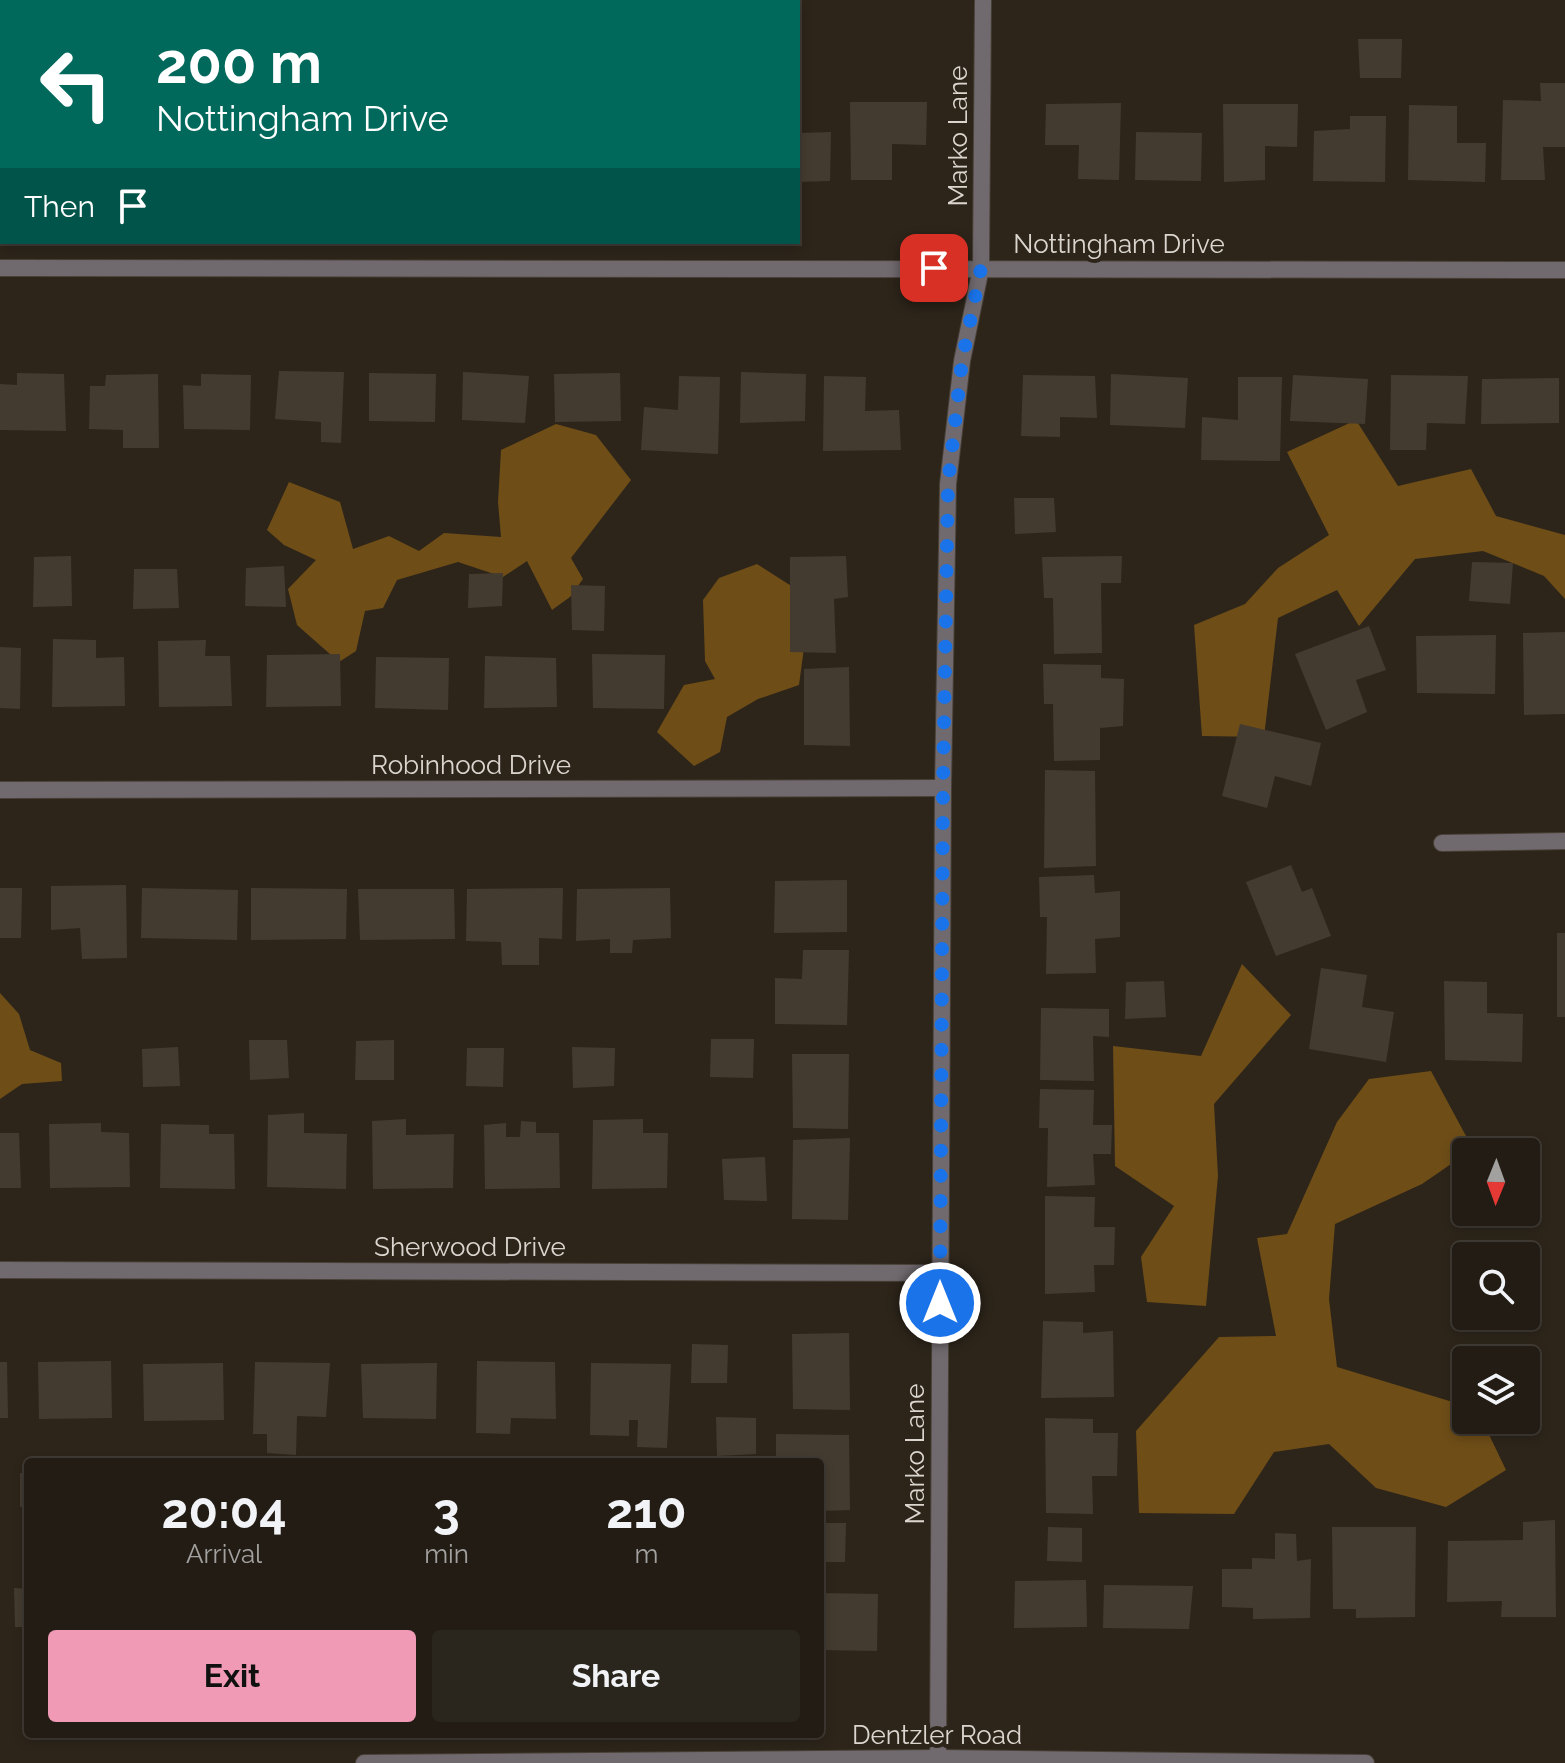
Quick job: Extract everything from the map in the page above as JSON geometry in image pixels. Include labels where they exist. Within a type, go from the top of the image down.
[{"type":"street","name":"Marko Lane","points":[[938,1758],[943,788],[948,484],[962,361],[981,268],[983,0]]},
{"type":"street","name":"Nottingham Drive","points":[[0,268],[1565,270]]},
{"type":"street","name":"Robinhood Drive","points":[[0,790],[943,788]]},
{"type":"street","points":[[1442,843],[1565,841]]},
{"type":"street","name":"Sherwood Drive","points":[[0,1270],[940,1273]]},
{"type":"street","name":"Dentzler Road","points":[[364,1763],[938,1758],[1366,1763]]},
{"type":"shaded area","points":[[1356,420],[1398,486],[1471,469],[1496,516],[1565,535],[1565,599],[1544,576],[1483,551],[1415,559],[1359,626],[1337,590],[1278,618],[1264,737],[1202,736],[1194,625],[1245,604],[1278,568],[1329,535],[1287,452]]},
{"type":"shaded area","points":[[556,424],[596,435],[631,480],[571,558],[583,579],[570,597],[552,610],[527,561],[503,577],[458,562],[397,580],[383,608],[365,611],[356,651],[339,662],[297,625],[288,589],[316,560],[284,545],[267,530],[289,482],[340,502],[353,549],[389,536],[419,551],[444,533],[501,537],[498,502],[501,450]]},
{"type":"shaded area","points":[[757,564],[796,589],[806,633],[799,685],[758,699],[727,717],[720,752],[694,766],[657,732],[684,685],[715,679],[705,661],[703,600],[719,578]]},
{"type":"shaded area","points":[[1242,964],[1291,1015],[1214,1104],[1218,1176],[1206,1306],[1147,1302],[1141,1257],[1174,1206],[1115,1166],[1113,1046],[1201,1056]]},
{"type":"shaded area","points":[[0,993],[19,1014],[30,1050],[61,1063],[62,1081],[22,1084],[0,1099]]},
{"type":"shaded area","points":[[1431,1071],[1467,1138],[1452,1138],[1452,1163],[1422,1184],[1335,1224],[1329,1299],[1337,1367],[1452,1402],[1452,1434],[1489,1434],[1506,1470],[1446,1507],[1376,1488],[1329,1444],[1274,1452],[1234,1514],[1139,1513],[1136,1431],[1219,1337],[1276,1336],[1257,1238],[1287,1234],[1337,1122],[1369,1079]]},
{"type":"building","points":[[1358,39],[1402,39],[1401,78],[1360,78]]},
{"type":"building","points":[[1540,83],[1565,83],[1565,147],[1543,147],[1545,180],[1501,180],[1503,100],[1541,101]]},
{"type":"building","points":[[850,102],[927,102],[926,145],[892,144],[892,180],[851,180]]},
{"type":"building","points":[[1121,103],[1119,180],[1078,179],[1079,145],[1045,145],[1046,104]]},
{"type":"building","points":[[1223,104],[1298,104],[1297,147],[1265,146],[1265,180],[1224,182]]},
{"type":"building","points":[[1409,105],[1457,106],[1457,143],[1486,143],[1485,182],[1408,180]]},
{"type":"building","points":[[1350,116],[1386,116],[1385,182],[1313,181],[1314,131],[1350,129]]},
{"type":"building","points":[[831,132],[830,181],[800,182],[800,133]]},
{"type":"building","points":[[1136,132],[1202,133],[1201,181],[1135,180]]},
{"type":"building","points":[[279,371],[344,372],[341,443],[321,442],[321,422],[275,419]]},
{"type":"building","points":[[463,372],[529,376],[525,423],[462,420]]},
{"type":"building","points":[[741,372],[806,374],[805,421],[740,423]]},
{"type":"building","points":[[17,373],[64,374],[66,431],[0,430],[0,384],[17,385]]},
{"type":"building","points":[[369,373],[436,374],[435,422],[369,421]]},
{"type":"building","points":[[620,373],[621,421],[555,422],[554,374]]},
{"type":"building","points":[[158,374],[159,448],[123,448],[123,430],[89,429],[90,386],[105,386],[106,375]]},
{"type":"building","points":[[201,374],[251,375],[250,430],[184,429],[183,385],[201,386]]},
{"type":"building","points":[[1111,374],[1188,378],[1185,428],[1110,425]]},
{"type":"building","points":[[1023,375],[1095,376],[1097,418],[1060,417],[1060,437],[1021,436]]},
{"type":"building","points":[[1293,375],[1368,379],[1365,424],[1290,421]]},
{"type":"building","points":[[1391,375],[1468,376],[1465,424],[1427,423],[1426,450],[1390,450]]},
{"type":"building","points":[[679,376],[720,377],[718,454],[641,450],[644,407],[678,410]]},
{"type":"building","points":[[824,376],[866,377],[865,411],[899,410],[901,450],[823,451]]},
{"type":"building","points":[[1238,377],[1282,377],[1280,461],[1201,460],[1202,417],[1238,420]]},
{"type":"building","points":[[1559,378],[1559,423],[1481,424],[1482,379]]},
{"type":"building","points":[[1014,498],[1054,498],[1056,532],[1015,534]]},
{"type":"building","points":[[71,556],[72,606],[33,607],[34,557]]},
{"type":"building","points":[[846,556],[848,597],[834,599],[836,653],[790,652],[790,557]]},
{"type":"building","points":[[1122,556],[1121,583],[1101,583],[1102,653],[1054,654],[1053,598],[1044,598],[1042,557]]},
{"type":"building","points":[[1472,562],[1513,563],[1510,604],[1469,601]]},
{"type":"building","points":[[284,566],[286,607],[245,606],[246,568]]},
{"type":"building","points":[[134,569],[177,569],[179,608],[133,609]]},
{"type":"building","points":[[503,573],[502,606],[468,608],[469,574]]},
{"type":"building","points":[[571,585],[605,586],[604,631],[572,630]]},
{"type":"building","points":[[1369,626],[1386,670],[1356,680],[1367,712],[1326,730],[1295,654]]},
{"type":"building","points":[[1565,632],[1565,714],[1524,715],[1523,633]]},
{"type":"building","points":[[1496,635],[1495,694],[1417,693],[1416,636]]},
{"type":"building","points":[[53,639],[96,640],[96,658],[124,657],[125,706],[52,707]]},
{"type":"building","points":[[206,640],[205,656],[230,656],[232,706],[159,707],[158,641]]},
{"type":"building","points":[[0,647],[21,648],[20,709],[0,708]]},
{"type":"building","points":[[340,654],[341,706],[266,707],[267,655]]},
{"type":"building","points":[[592,654],[665,655],[664,709],[593,708]]},
{"type":"building","points":[[485,656],[556,658],[557,707],[484,708]]},
{"type":"building","points":[[376,657],[449,658],[448,710],[375,708]]},
{"type":"building","points":[[1043,664],[1101,665],[1101,678],[1124,679],[1123,726],[1100,728],[1100,760],[1054,761],[1053,704],[1044,704]]},
{"type":"building","points":[[849,667],[850,746],[804,745],[804,669]]},
{"type":"building","points":[[1240,724],[1321,743],[1311,786],[1275,776],[1267,808],[1222,796]]},
{"type":"building","points":[[1045,770],[1095,771],[1096,866],[1044,868]]},
{"type":"building","points":[[1291,865],[1302,892],[1312,888],[1331,936],[1276,956],[1246,882]]},
{"type":"building","points":[[1094,875],[1095,893],[1120,891],[1120,937],[1095,939],[1096,973],[1046,974],[1047,917],[1040,917],[1039,877]]},
{"type":"building","points":[[847,880],[847,932],[774,933],[775,881]]},
{"type":"building","points":[[126,885],[127,958],[82,959],[80,928],[51,930],[51,886]]},
{"type":"building","points":[[0,888],[22,888],[21,938],[0,938]]},
{"type":"building","points":[[142,888],[238,890],[237,940],[141,938]]},
{"type":"building","points":[[251,888],[347,889],[346,939],[251,940]]},
{"type":"building","points":[[563,888],[562,939],[539,938],[539,965],[502,965],[501,942],[466,941],[467,889]]},
{"type":"building","points":[[670,888],[671,938],[633,940],[632,953],[610,953],[610,939],[576,941],[577,889]]},
{"type":"building","points":[[358,889],[454,889],[455,939],[360,940]]},
{"type":"building","points":[[1557,933],[1565,933],[1565,1017],[1557,1017]]},
{"type":"building","points":[[803,950],[849,950],[847,1025],[775,1024],[775,978],[802,979]]},
{"type":"building","points":[[1321,968],[1367,975],[1362,1007],[1394,1012],[1386,1062],[1309,1049]]},
{"type":"building","points":[[1164,981],[1166,1017],[1125,1019],[1126,982]]},
{"type":"building","points":[[1444,981],[1487,982],[1487,1013],[1523,1014],[1522,1062],[1445,1060]]},
{"type":"building","points":[[1041,1008],[1109,1009],[1109,1037],[1093,1036],[1094,1081],[1040,1080]]},
{"type":"building","points":[[711,1039],[754,1039],[753,1078],[710,1077]]},
{"type":"building","points":[[249,1040],[287,1040],[289,1078],[250,1080]]},
{"type":"building","points":[[394,1040],[394,1080],[355,1080],[356,1041]]},
{"type":"building","points":[[178,1047],[180,1086],[143,1087],[142,1049]]},
{"type":"building","points":[[572,1047],[615,1048],[614,1086],[573,1088]]},
{"type":"building","points":[[467,1048],[504,1048],[503,1087],[466,1086]]},
{"type":"building","points":[[792,1054],[849,1054],[848,1129],[793,1128]]},
{"type":"building","points":[[1040,1089],[1094,1090],[1093,1125],[1112,1125],[1111,1154],[1093,1154],[1095,1185],[1047,1187],[1048,1128],[1039,1128]]},
{"type":"building","points":[[304,1113],[304,1133],[347,1134],[346,1189],[267,1187],[268,1115]]},
{"type":"building","points":[[406,1119],[406,1135],[454,1134],[453,1188],[373,1189],[372,1121]]},
{"type":"building","points":[[643,1119],[643,1133],[668,1133],[667,1188],[592,1189],[593,1120]]},
{"type":"building","points":[[521,1121],[536,1122],[536,1133],[559,1133],[560,1188],[485,1189],[484,1125],[506,1123],[506,1137],[520,1137]]},
{"type":"building","points":[[101,1123],[101,1132],[129,1133],[130,1187],[50,1188],[49,1124]]},
{"type":"building","points":[[161,1124],[209,1125],[209,1134],[234,1134],[235,1189],[160,1188]]},
{"type":"building","points":[[0,1133],[19,1133],[21,1188],[0,1188]]},
{"type":"building","points":[[850,1138],[848,1220],[792,1219],[793,1140]]},
{"type":"building","points":[[765,1157],[767,1201],[724,1200],[722,1159]]},
{"type":"building","points":[[1045,1196],[1095,1197],[1094,1227],[1115,1227],[1114,1265],[1094,1265],[1095,1292],[1045,1294]]},
{"type":"building","points":[[1043,1321],[1083,1322],[1083,1333],[1113,1331],[1114,1397],[1041,1398]]},
{"type":"building","points":[[849,1333],[850,1410],[793,1409],[792,1334]]},
{"type":"building","points":[[692,1344],[728,1345],[727,1383],[691,1383]]},
{"type":"building","points":[[111,1361],[112,1418],[39,1419],[38,1362]]},
{"type":"building","points":[[477,1361],[555,1362],[556,1419],[511,1418],[510,1434],[476,1433]]},
{"type":"building","points":[[0,1362],[7,1362],[8,1418],[0,1418]]},
{"type":"building","points":[[255,1362],[330,1363],[326,1417],[297,1416],[296,1455],[267,1453],[267,1434],[253,1434]]},
{"type":"building","points":[[223,1363],[224,1420],[144,1421],[143,1364]]},
{"type":"building","points":[[437,1363],[436,1419],[363,1418],[361,1364]]},
{"type":"building","points":[[591,1363],[671,1364],[667,1448],[637,1447],[638,1420],[629,1420],[629,1436],[590,1435]]},
{"type":"building","points":[[716,1417],[756,1418],[756,1454],[717,1456]]},
{"type":"building","points":[[1045,1418],[1093,1419],[1093,1433],[1118,1433],[1117,1476],[1092,1476],[1093,1514],[1046,1513]]},
{"type":"building","points":[[776,1434],[849,1435],[850,1510],[824,1511],[824,1458],[776,1458]]},
{"type":"building","points":[[20,1473],[24,1473],[24,1507],[20,1507]]},
{"type":"building","points":[[1555,1520],[1556,1617],[1501,1617],[1502,1601],[1447,1602],[1448,1541],[1523,1540],[1523,1522]]},
{"type":"building","points":[[824,1523],[846,1523],[845,1562],[824,1562]]},
{"type":"building","points":[[1048,1527],[1082,1528],[1082,1562],[1047,1561]]},
{"type":"building","points":[[1332,1527],[1416,1527],[1415,1617],[1356,1618],[1356,1609],[1333,1609]]},
{"type":"building","points":[[1275,1533],[1296,1534],[1297,1561],[1311,1559],[1310,1618],[1253,1619],[1253,1608],[1222,1607],[1222,1569],[1252,1569],[1252,1558],[1275,1559]]},
{"type":"building","points":[[1086,1580],[1087,1627],[1014,1628],[1015,1581]]},
{"type":"building","points":[[1104,1585],[1193,1586],[1189,1629],[1103,1628]]},
{"type":"building","points":[[14,1588],[24,1589],[24,1627],[15,1627]]},
{"type":"building","points":[[824,1593],[878,1594],[877,1651],[824,1650]]},
{"type":"route","points":[[934,268],[981,268],[962,361],[948,484],[940,1303]]}]
